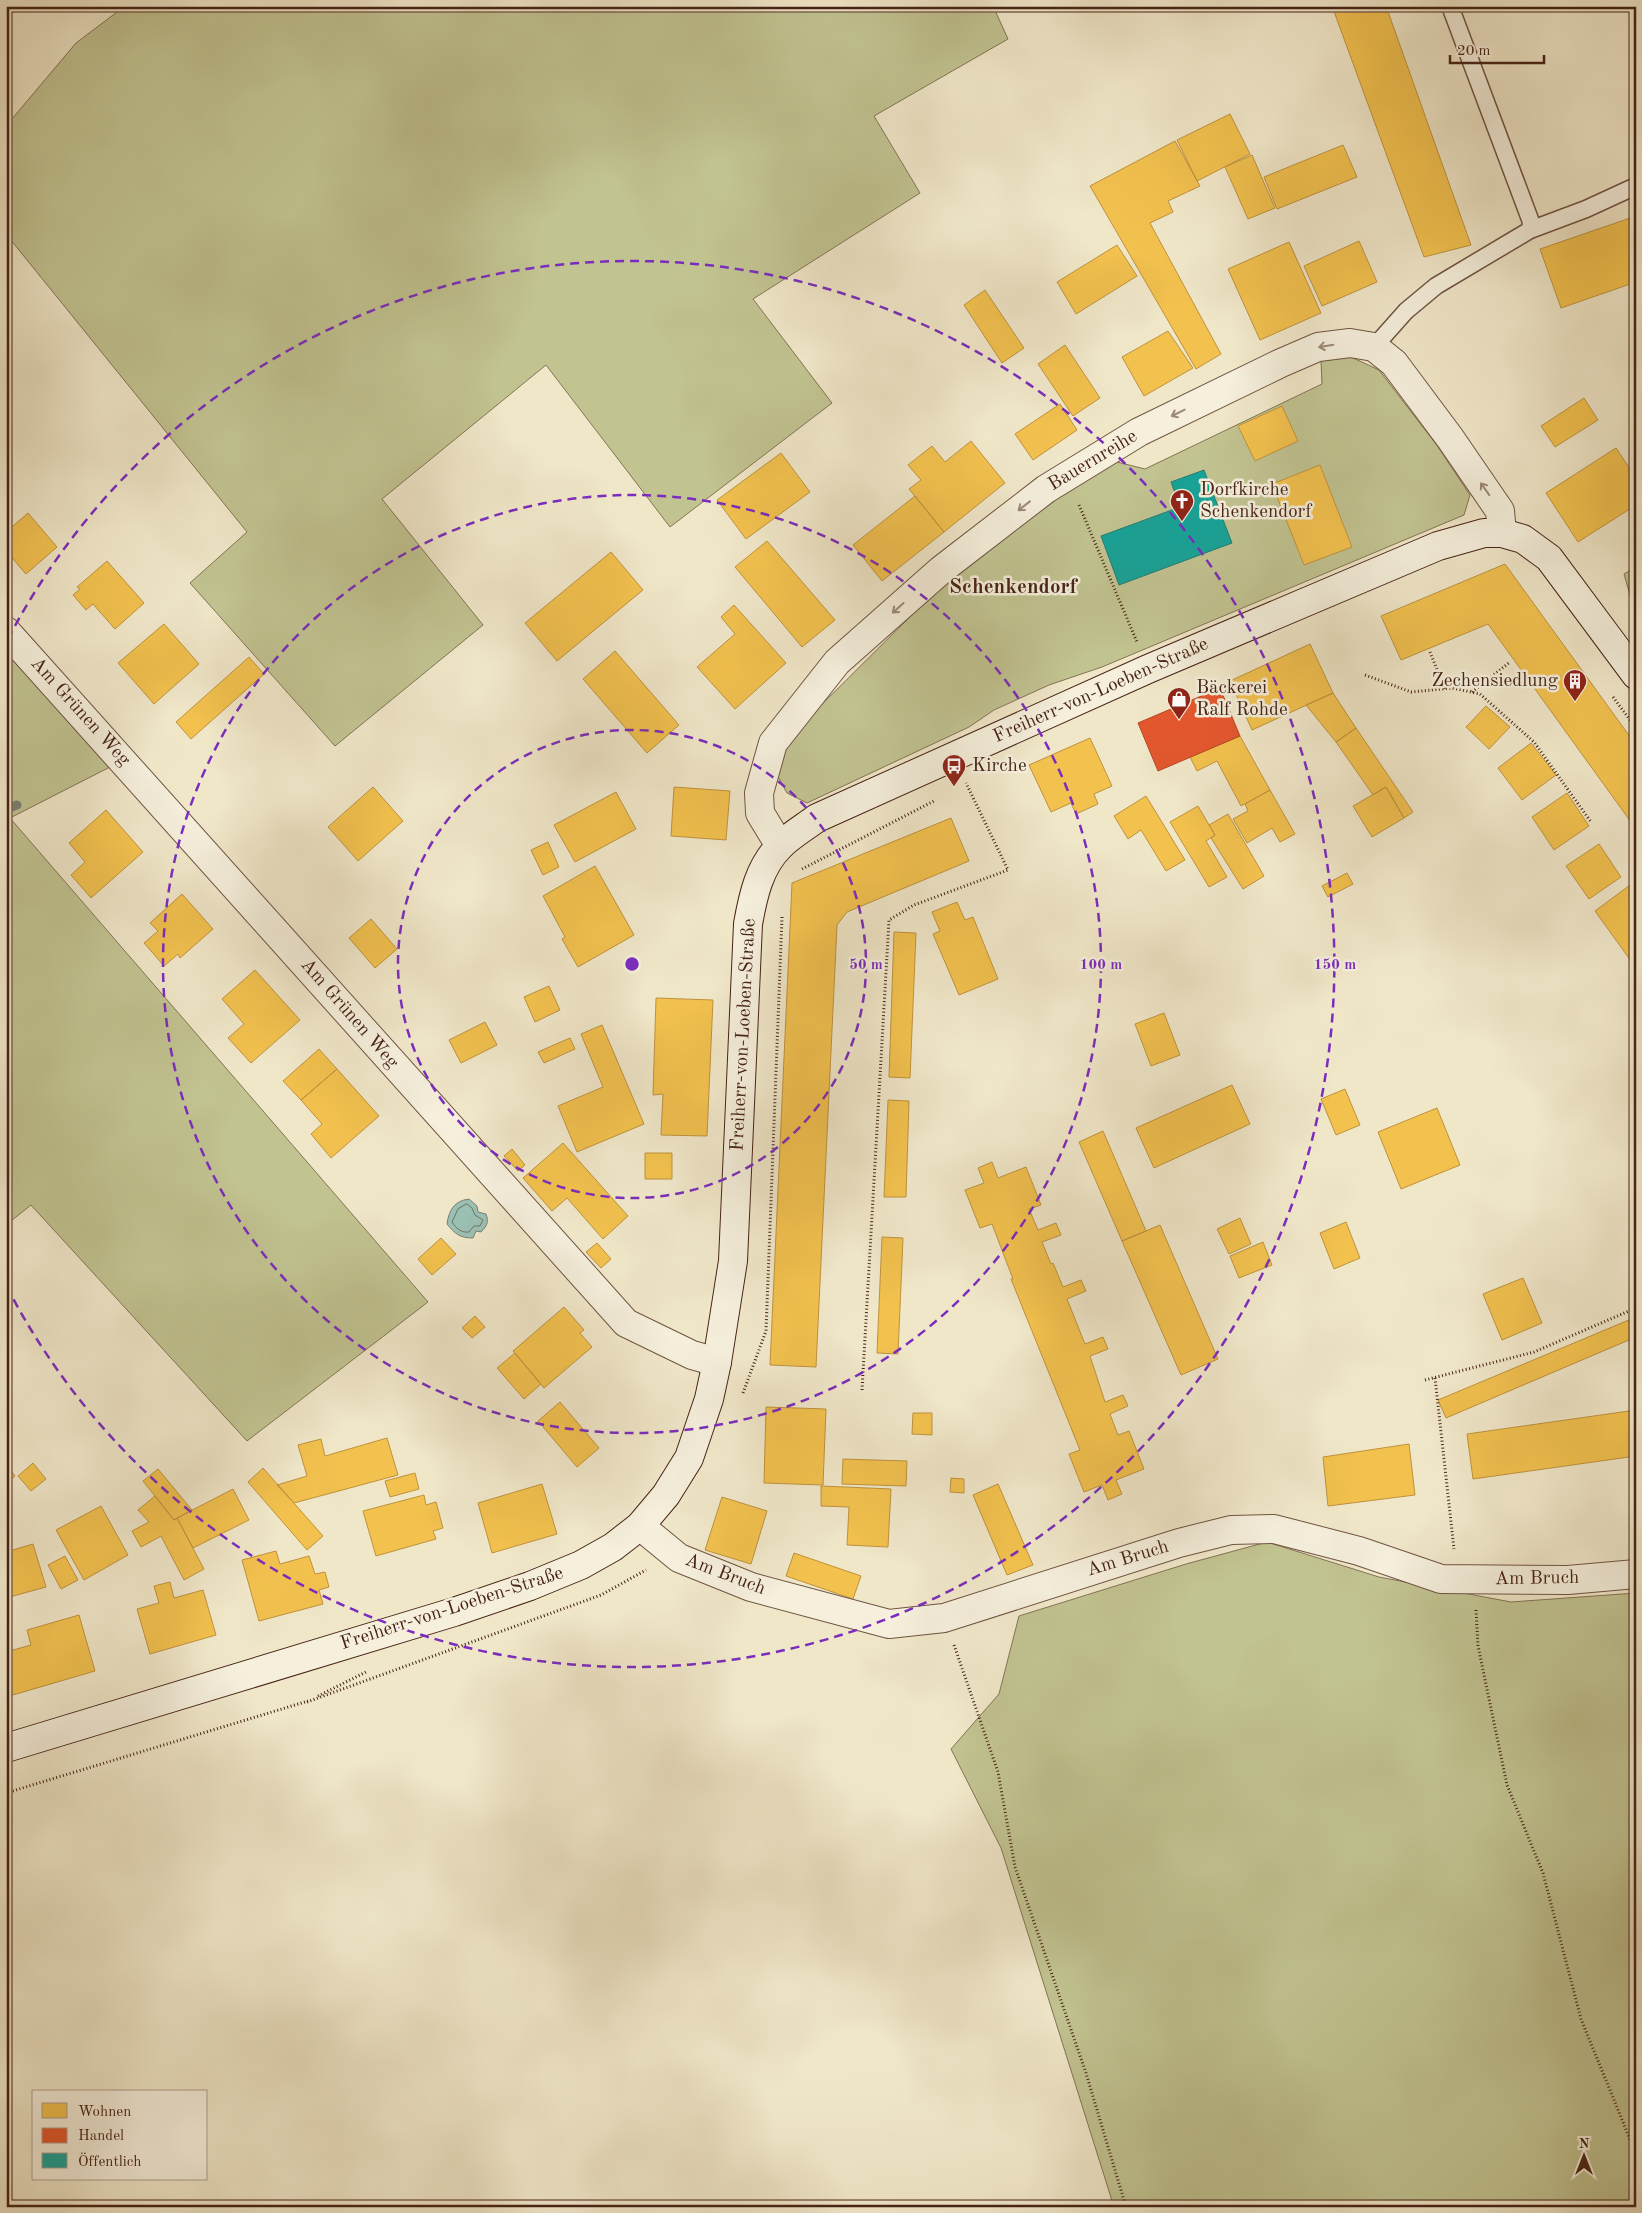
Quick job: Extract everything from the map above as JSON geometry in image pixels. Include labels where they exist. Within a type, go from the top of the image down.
[{"type":"street","name":"Bauernreihe","points":[[780,846],[760,812],[759,793],[773,743],[838,662],[941,570],[1046,489],[1139,432],[1281,363],[1318,347],[1350,343],[1374,347],[1394,362],[1456,446],[1500,511],[1502,533]]},
{"type":"street","name":"Freiherr-von-Loeben-Straße","points":[[6,1748],[454,1612],[530,1586],[589,1561],[613,1547],[640,1526],[666,1495],[689,1458],[704,1417],[717,1362],[733,1261],[748,924],[754,894],[764,867],[780,846],[817,818],[1148,669],[1438,546],[1484,532],[1502,533],[1523,539],[1548,558],[1636,675]]},
{"type":"street","name":"Am Grünen Weg","points":[[6,631],[626,1323],[692,1355],[717,1362]]},
{"type":"street","name":"Am Bruch","points":[[640,1526],[664,1548],[680,1558],[751,1587],[889,1624],[944,1618],[1179,1543],[1231,1530],[1274,1528],[1358,1552],[1441,1579],[1568,1580],[1636,1574]]},
{"type":"lane","points":[[1450,6],[1531,222],[1530,230]]},
{"type":"lane","points":[[1374,347],[1406,311],[1436,286],[1530,230],[1586,209],[1636,186]]},
{"type":"path","points":[[1063,478],[1079,505],[1148,669]]},
{"type":"path","points":[[1430,652],[1445,689]]},
{"type":"path","points":[[1472,692],[1510,662]]},
{"type":"path","points":[[1365,675],[1411,692],[1445,689],[1480,694],[1534,742],[1591,822]]},
{"type":"path","points":[[1609,690],[1636,728]]},
{"type":"path","points":[[862,1390],[889,920],[914,905],[1008,870],[953,757]]},
{"type":"path","points":[[966,784],[975,780]]},
{"type":"path","points":[[800,870],[940,798]]},
{"type":"path","points":[[742,1395],[766,1331],[783,908]]},
{"type":"path","points":[[1425,1380],[1534,1352],[1636,1308]]},
{"type":"path","points":[[1435,1378],[1466,1579],[1507,1785],[1543,1873],[1581,2019],[1636,2154]]},
{"type":"path","points":[[6,1793],[306,1702],[601,1595],[654,1566],[664,1548]]},
{"type":"path","points":[[944,1618],[998,1772],[1015,1868],[1086,2073],[1126,2207]]},
{"type":"path","points":[[306,1702],[369,1671]]},
{"type":"green space","points":[[125,6],[993,6],[1008,39],[874,116],[920,193],[753,299],[832,403],[670,527],[546,365],[382,499],[483,625],[335,746],[190,583],[247,532],[6,234],[6,126],[76,43]]},
{"type":"green space","points":[[1351,357],[1379,370],[1436,444],[1470,495],[1464,515],[1102,667],[1049,685],[994,710],[969,727],[807,803],[787,793],[775,771],[782,744],[948,579],[1052,498],[1117,462],[1145,469],[1322,384],[1321,361]]},
{"type":"green space","points":[[1636,567],[1636,616],[1624,574]]},
{"type":"green space","points":[[6,651],[110,767],[10,818],[428,1302],[247,1441],[31,1205],[6,1225]]},
{"type":"green space","points":[[1267,1542],[1379,1577],[1511,1602],[1636,1593],[1636,2207],[1114,2207],[1001,1848],[951,1749],[999,1694],[1019,1616],[1186,1564]]},
{"type":"water","points":[[469,1199],[477,1206],[478,1212],[486,1214],[487,1219],[485,1228],[481,1232],[476,1231],[473,1238],[458,1235],[447,1224],[453,1207]]},
{"type":"building: Wohnen","points":[[1332,6],[1386,6],[1471,245],[1424,257]]},
{"type":"building: Wohnen","points":[[1230,114],[1250,154],[1197,181],[1177,140]]},
{"type":"building: Wohnen","points":[[1175,141],[1200,186],[1168,201],[1173,212],[1150,223],[1221,354],[1196,369],[1090,186]]},
{"type":"building: Wohnen","points":[[1343,145],[1357,177],[1277,209],[1264,177]]},
{"type":"building: Wohnen","points":[[1252,155],[1275,208],[1248,219],[1225,167]]},
{"type":"building: Wohnen","points":[[1636,216],[1636,282],[1561,308],[1540,249]]},
{"type":"building: Wohnen","points":[[1359,241],[1377,282],[1322,306],[1304,266]]},
{"type":"building: Wohnen","points":[[1289,242],[1321,313],[1260,340],[1228,269]]},
{"type":"building: Wohnen","points":[[1117,245],[1137,276],[1076,314],[1057,282]]},
{"type":"building: Wohnen","points":[[985,290],[1024,348],[1002,363],[964,305]]},
{"type":"building: Wohnen","points":[[1168,331],[1193,368],[1144,396],[1122,357]]},
{"type":"building: Wohnen","points":[[1065,345],[1100,398],[1073,416],[1038,364]]},
{"type":"building: Wohnen","points":[[1584,398],[1598,420],[1555,447],[1541,426]]},
{"type":"building: Wohnen","points":[[1060,404],[1077,430],[1033,460],[1015,434]]},
{"type":"building: Wohnen","points":[[1282,406],[1298,441],[1255,461],[1238,426]]},
{"type":"building: Wohnen","points":[[971,441],[1005,483],[944,532],[909,489],[921,480],[908,465],[932,446],[945,462]]},
{"type":"building: Wohnen","points":[[1616,448],[1636,478],[1636,505],[1578,542],[1546,493]]},
{"type":"building: Wohnen","points":[[781,453],[810,492],[746,539],[717,500]]},
{"type":"building: Wohnen","points":[[1320,465],[1352,547],[1304,565],[1272,484]]},
{"type":"building: Wohnen","points":[[915,496],[944,532],[882,581],[853,545]]},
{"type":"building: Wohnen","points":[[28,513],[57,547],[26,574],[6,551],[6,532]]},
{"type":"building: Wohnen","points":[[767,541],[835,620],[802,647],[735,567]]},
{"type":"building: Wohnen","points":[[611,552],[643,590],[557,661],[525,623]]},
{"type":"building: Wohnen","points":[[107,561],[144,603],[115,629],[93,604],[86,610],[73,595],[80,589],[77,587]]},
{"type":"building: Wohnen","name":"Zechensiedlung","points":[[1505,564],[1636,745],[1636,829],[1488,624],[1401,660],[1381,616]]},
{"type":"building: Wohnen","points":[[734,605],[786,663],[735,709],[697,667],[735,634],[721,617]]},
{"type":"building: Wohnen","points":[[164,624],[199,664],[154,704],[118,663]]},
{"type":"building: Wohnen","points":[[1310,644],[1333,693],[1252,730],[1230,681]]},
{"type":"building: Wohnen","points":[[615,651],[679,725],[647,753],[583,679]]},
{"type":"building: Wohnen","points":[[249,657],[264,674],[191,739],[176,722]]},
{"type":"building: Wohnen","points":[[1333,693],[1356,728],[1336,742],[1306,705]]},
{"type":"building: Wohnen","points":[[1486,706],[1510,727],[1489,749],[1466,727]]},
{"type":"building: Wohnen","points":[[1356,728],[1413,812],[1404,818],[1386,787],[1373,795],[1336,742]]},
{"type":"building: Wohnen","points":[[1240,736],[1270,790],[1241,806],[1217,761],[1197,771],[1190,757]]},
{"type":"building: Wohnen","points":[[1090,738],[1112,786],[1094,794],[1098,804],[1076,814],[1071,803],[1051,812],[1029,765]]},
{"type":"building: Wohnen","points":[[1531,743],[1556,775],[1522,800],[1498,768]]},
{"type":"building: Wohnen","points":[[373,787],[403,821],[358,861],[328,827]]},
{"type":"building: Wohnen","points":[[674,787],[730,791],[726,840],[671,836]]},
{"type":"building: Wohnen","points":[[1386,787],[1404,818],[1372,837],[1353,806]]},
{"type":"building: Wohnen","points":[[1270,790],[1295,834],[1280,842],[1272,828],[1247,843],[1233,819],[1248,811],[1245,804]]},
{"type":"building: Wohnen","points":[[616,792],[636,829],[575,862],[554,825]]},
{"type":"building: Wohnen","points":[[1567,793],[1589,826],[1554,850],[1532,817]]},
{"type":"building: Wohnen","points":[[1146,796],[1185,860],[1166,871],[1141,830],[1128,839],[1114,816]]},
{"type":"building: Wohnen","points":[[1198,806],[1215,835],[1206,841],[1227,877],[1209,887],[1170,822]]},
{"type":"building: Wohnen","points":[[106,810],[143,852],[91,898],[71,875],[85,862],[69,843]]},
{"type":"building: Wohnen","points":[[1228,814],[1264,876],[1243,889],[1211,838],[1215,835],[1209,825]]},
{"type":"building: Wohnen","points":[[951,818],[969,861],[847,912],[837,925],[816,1367],[770,1365],[792,883]]},
{"type":"building: Wohnen","points":[[548,842],[559,867],[543,875],[531,850]]},
{"type":"building: Wohnen","points":[[1599,844],[1621,877],[1589,899],[1566,866]]},
{"type":"building: Wohnen","points":[[595,866],[634,935],[578,967],[562,939],[565,937],[543,896]]},
{"type":"building: Wohnen","points":[[1347,873],[1353,884],[1328,897],[1322,886]]},
{"type":"building: Wohnen","points":[[1630,885],[1636,893],[1636,968],[1595,911]]},
{"type":"building: Wohnen","points":[[182,894],[213,929],[180,958],[178,954],[164,966],[144,943],[158,931],[150,923]]},
{"type":"building: Wohnen","points":[[957,902],[965,920],[973,917],[998,979],[959,995],[933,934],[940,931],[932,912]]},
{"type":"building: Wohnen","points":[[371,919],[397,949],[375,968],[349,938]]},
{"type":"building: Wohnen","points":[[894,932],[916,933],[910,1078],[889,1077]]},
{"type":"building: Wohnen","points":[[255,970],[300,1020],[251,1063],[228,1038],[244,1024],[222,999]]},
{"type":"building: Wohnen","points":[[549,986],[560,1010],[535,1022],[524,997]]},
{"type":"building: Wohnen","points":[[656,998],[713,1000],[707,1136],[661,1135],[663,1094],[653,1095]]},
{"type":"building: Wohnen","points":[[1164,1013],[1180,1055],[1151,1066],[1135,1024]]},
{"type":"building: Wohnen","points":[[485,1022],[497,1045],[461,1063],[449,1040]]},
{"type":"building: Wohnen","points":[[602,1025],[644,1124],[577,1152],[558,1106],[603,1087],[581,1034]]},
{"type":"building: Wohnen","points":[[570,1038],[575,1049],[544,1063],[538,1052]]},
{"type":"building: Wohnen","points":[[319,1049],[337,1069],[301,1100],[283,1081]]},
{"type":"building: Wohnen","points":[[337,1069],[379,1116],[331,1158],[311,1134],[322,1124],[301,1100]]},
{"type":"building: Wohnen","points":[[1232,1085],[1250,1124],[1154,1168],[1136,1128]]},
{"type":"building: Wohnen","points":[[1345,1089],[1360,1125],[1336,1135],[1321,1099]]},
{"type":"building: Wohnen","points":[[888,1100],[909,1101],[906,1197],[884,1197]]},
{"type":"building: Wohnen","points":[[1437,1108],[1460,1165],[1401,1189],[1378,1132]]},
{"type":"building: Wohnen","points":[[1103,1131],[1146,1231],[1122,1241],[1079,1142]]},
{"type":"building: Wohnen","points":[[563,1143],[628,1216],[603,1239],[567,1198],[552,1211],[523,1178]]},
{"type":"building: Wohnen","points":[[512,1149],[525,1165],[518,1171],[504,1156]]},
{"type":"building: Wohnen","points":[[645,1153],[672,1153],[672,1179],[645,1179]]},
{"type":"building: Wohnen","points":[[992,1162],[998,1178],[1026,1167],[1041,1205],[1029,1209],[1038,1230],[1056,1223],[1061,1235],[1042,1242],[1051,1264],[1053,1263],[1063,1287],[1081,1280],[1086,1291],[1067,1299],[1085,1344],[1103,1337],[1108,1349],[1090,1356],[1105,1402],[1123,1395],[1128,1406],[1110,1414],[1118,1435],[1129,1431],[1144,1469],[1116,1480],[1122,1494],[1108,1500],[1102,1485],[1084,1492],[1069,1454],[1080,1450],[1011,1279],[1013,1279],[992,1224],[980,1228],[965,1190],[984,1183],[978,1168]]},
{"type":"building: Wohnen","points":[[1240,1218],[1251,1244],[1229,1254],[1217,1229]]},
{"type":"building: Wohnen","points":[[1346,1222],[1360,1258],[1334,1269],[1320,1233]]},
{"type":"building: Wohnen","points":[[1160,1225],[1218,1359],[1181,1375],[1122,1241]]},
{"type":"building: Wohnen","points":[[882,1237],[903,1238],[898,1354],[877,1353]]},
{"type":"building: Wohnen","points":[[441,1238],[456,1254],[432,1275],[418,1259]]},
{"type":"building: Wohnen","points":[[1263,1242],[1272,1265],[1239,1278],[1230,1256]]},
{"type":"building: Wohnen","points":[[597,1243],[611,1259],[601,1268],[586,1252]]},
{"type":"building: Wohnen","points":[[1523,1278],[1542,1323],[1502,1340],[1483,1294]]},
{"type":"building: Wohnen","points":[[564,1307],[584,1330],[580,1333],[592,1347],[544,1388],[513,1351]]},
{"type":"building: Wohnen","points":[[475,1316],[485,1327],[472,1338],[462,1328]]},
{"type":"building: Wohnen","points":[[1636,1317],[1636,1337],[1446,1418],[1438,1400]]},
{"type":"building: Wohnen","points":[[515,1353],[541,1384],[524,1399],[497,1368]]},
{"type":"building: Wohnen","points":[[560,1402],[599,1448],[577,1467],[538,1421]]},
{"type":"building: Wohnen","points":[[766,1407],[826,1409],[823,1485],[764,1483]]},
{"type":"building: Wohnen","points":[[1636,1410],[1636,1456],[1473,1479],[1467,1434]]},
{"type":"building: Wohnen","points":[[913,1413],[932,1413],[932,1435],[912,1434]]},
{"type":"building: Wohnen","points":[[387,1438],[398,1475],[294,1503],[277,1485],[307,1476],[298,1445],[321,1439],[325,1456]]},
{"type":"building: Wohnen","points":[[1409,1444],[1415,1495],[1328,1506],[1323,1457]]},
{"type":"building: Wohnen","points":[[843,1459],[907,1461],[906,1486],[842,1484]]},
{"type":"building: Wohnen","points":[[33,1463],[46,1479],[31,1491],[18,1476]]},
{"type":"building: Wohnen","points":[[263,1468],[323,1536],[307,1550],[248,1482]]},
{"type":"building: Wohnen","points":[[10,1469],[15,1476],[8,1482],[6,1472]]},
{"type":"building: Wohnen","points":[[158,1469],[192,1510],[174,1520],[143,1481]]},
{"type":"building: Wohnen","points":[[415,1473],[419,1489],[390,1497],[385,1481]]},
{"type":"building: Wohnen","points":[[951,1478],[964,1479],[964,1493],[950,1492]]},
{"type":"building: Wohnen","points":[[542,1484],[557,1534],[492,1553],[478,1503]]},
{"type":"building: Wohnen","points":[[998,1484],[1033,1565],[1007,1575],[973,1495]]},
{"type":"building: Wohnen","points":[[821,1486],[891,1489],[888,1547],[847,1545],[849,1507],[821,1506]]},
{"type":"building: Wohnen","points":[[233,1489],[249,1520],[193,1548],[177,1518]]},
{"type":"building: Wohnen","points":[[424,1495],[426,1505],[436,1502],[443,1528],[433,1531],[436,1539],[376,1556],[363,1511]]},
{"type":"building: Wohnen","points":[[155,1496],[174,1520],[177,1518],[204,1569],[184,1580],[161,1536],[141,1547],[132,1531],[149,1522],[138,1510]]},
{"type":"building: Wohnen","points":[[722,1497],[767,1511],[751,1564],[705,1550]]},
{"type":"building: Wohnen","points":[[101,1506],[128,1555],[84,1580],[56,1530]]},
{"type":"building: Wohnen","points":[[33,1544],[46,1587],[6,1598],[6,1552]]},
{"type":"building: Wohnen","points":[[276,1551],[280,1564],[309,1556],[315,1574],[325,1572],[329,1587],[319,1590],[323,1604],[259,1621],[242,1560]]},
{"type":"building: Wohnen","points":[[794,1553],[861,1576],[853,1599],[786,1576]]},
{"type":"building: Wohnen","points":[[65,1556],[78,1580],[61,1589],[48,1565]]},
{"type":"building: Wohnen","points":[[170,1582],[174,1598],[203,1590],[216,1635],[150,1654],[137,1609],[159,1603],[154,1586]]},
{"type":"building: Wohnen","points":[[79,1615],[95,1671],[6,1697],[6,1652],[31,1645],[27,1630]]},
{"type":"building: Wohnen","points":[[6,1621],[11,1639],[6,1640]]},
{"type":"building: Handel","points":[[1220,688],[1240,736],[1158,771],[1138,723]]},
{"type":"building: Öffentlich","name":"Dorfkirche Schenkendorf","points":[[1204,470],[1232,543],[1119,585],[1101,536],[1180,507],[1171,482]]},
{"type":"waterway","points":[[6,809],[17,805]]},
{"type":"place","name":"Dorfkirche Schenkendorf","points":[[1182,522]]},
{"type":"place","name":"Zechensiedlung","points":[[1575,702]]},
{"type":"place","name":"Bäckerei Ralf Rohde","points":[[1179,720]]},
{"type":"place","name":"Kirche","points":[[954,787]]},
{"type":"district","name":"Schenkendorf","points":[[1013,587]]}]
